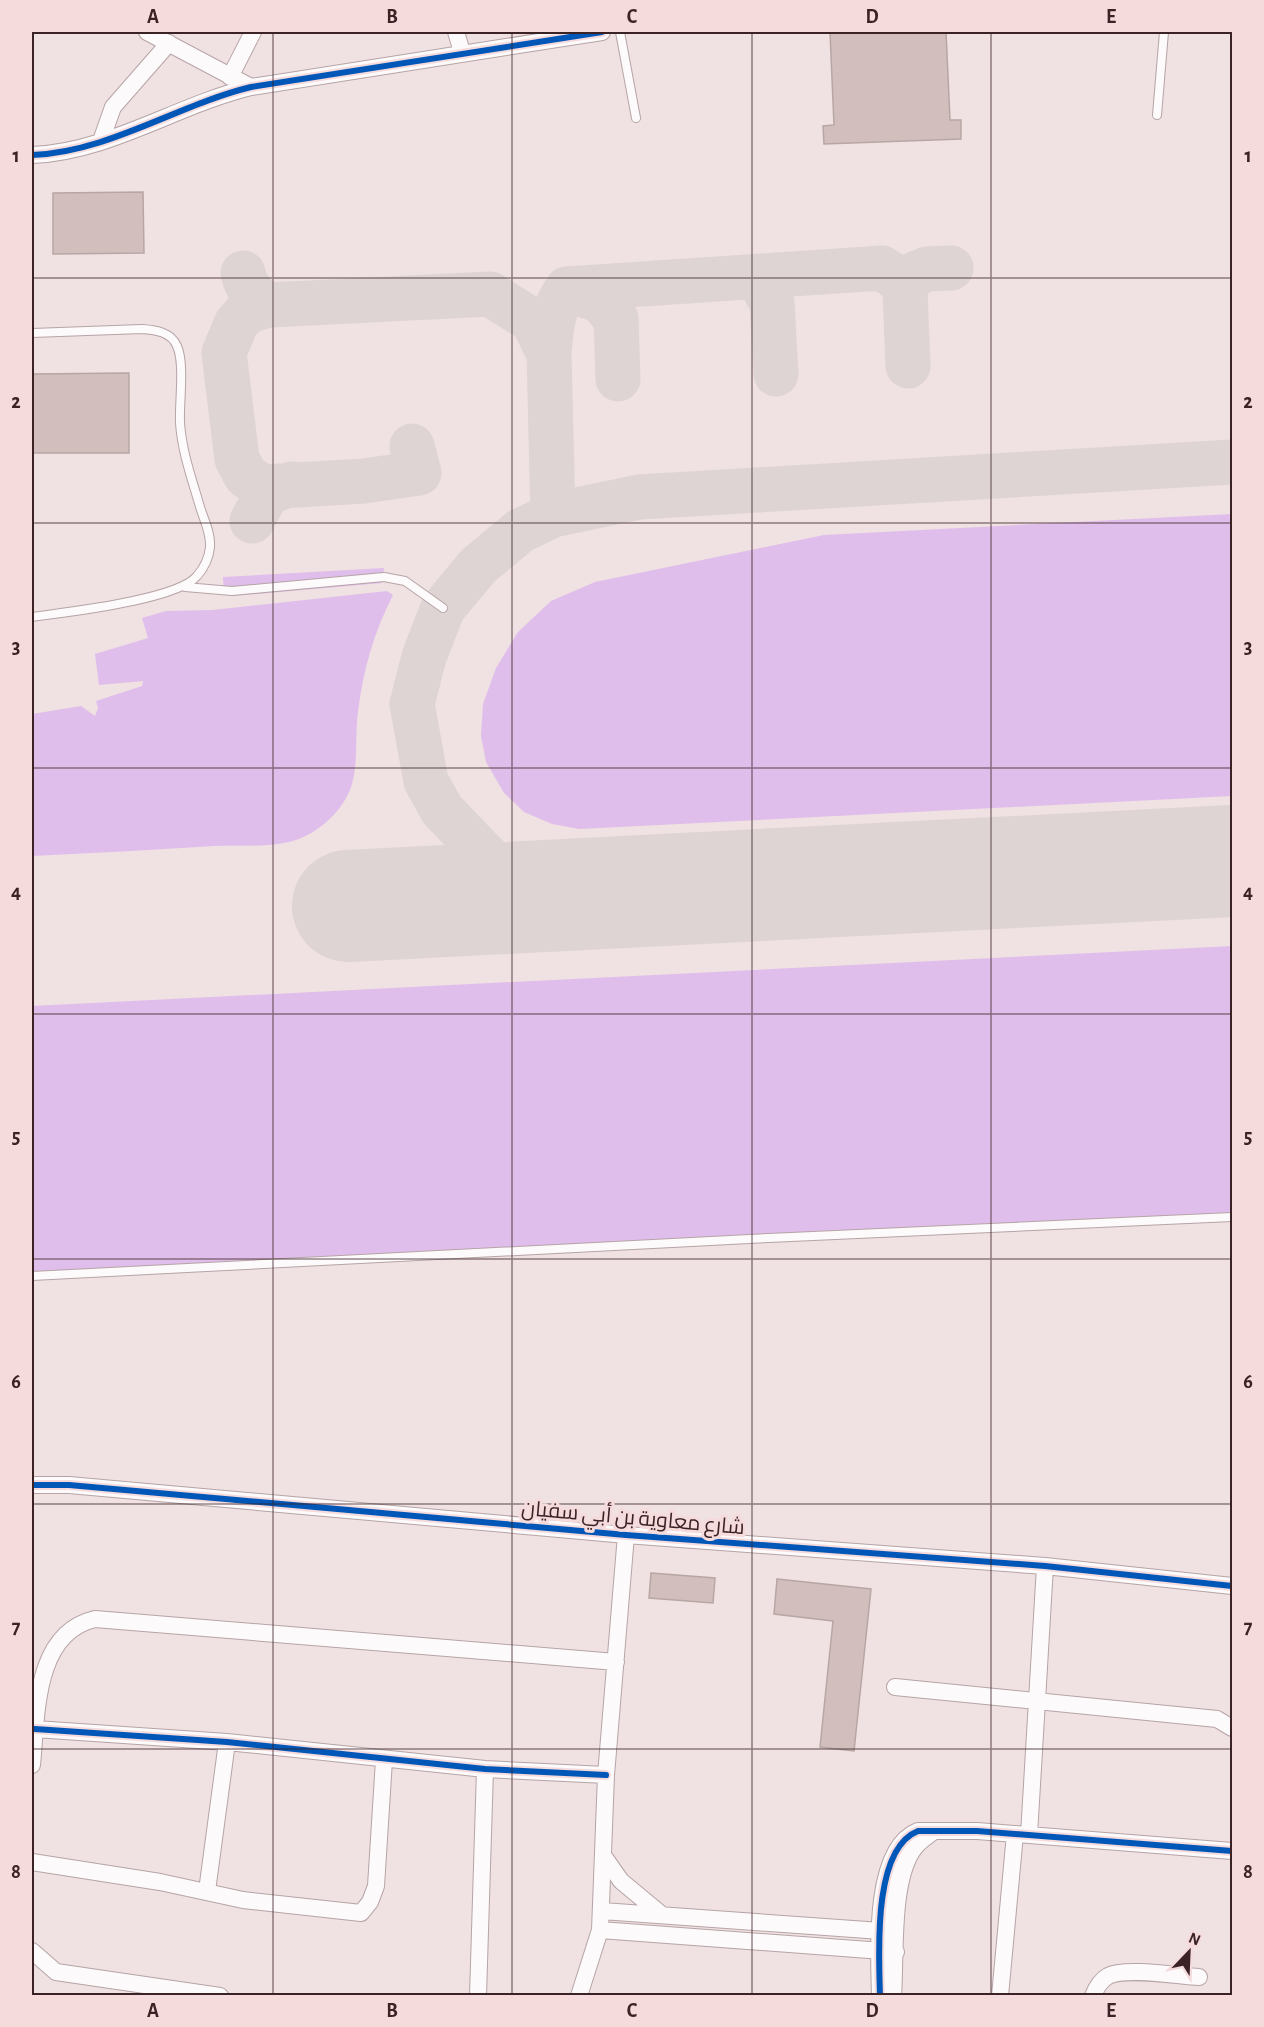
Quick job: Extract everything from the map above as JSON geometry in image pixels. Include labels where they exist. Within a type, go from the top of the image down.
[{"type":"street","points":[[147,32],[251,87]]},
{"type":"street","points":[[230,77],[253,32]]},
{"type":"street","points":[[456,32],[462,52]]},
{"type":"street","points":[[32,155],[66,152],[207,100],[251,87],[462,52],[602,32]]},
{"type":"street","points":[[101,141],[113,107],[169,43]]},
{"type":"street","name":"شارع معاوية بن أبي سفيان","points":[[32,1485],[69,1485],[626,1535],[1045,1566],[1233,1586]]},
{"type":"street","points":[[579,1995],[600,1930],[602,1911],[606,1775],[626,1535]]},
{"type":"street","points":[[1000,1995],[1039,1702],[1045,1566]]},
{"type":"street","points":[[32,1765],[44,1669],[67,1632],[80,1622],[95,1618],[616,1662]]},
{"type":"street","points":[[895,1687],[1217,1719],[1233,1728]]},
{"type":"street","points":[[35,1729],[227,1743],[485,1769],[606,1775]]},
{"type":"street","points":[[207,1891],[227,1743]]},
{"type":"street","points":[[32,1862],[207,1891],[275,1905],[361,1913],[370,1902],[376,1886],[384,1760]]},
{"type":"street","points":[[478,1995],[485,1769]]},
{"type":"street","points":[[893,1995],[887,1932],[904,1870],[916,1845],[934,1831],[1022,1834],[1233,1851]]},
{"type":"street","points":[[605,1858],[621,1881],[662,1915]]},
{"type":"street","points":[[602,1911],[887,1932]]},
{"type":"street","points":[[600,1930],[888,1952]]},
{"type":"street","points":[[32,1951],[56,1972],[220,1995]]},
{"type":"street","points":[[880,1995],[888,1952]]},
{"type":"street","points":[[1093,1995],[1097,1987],[1108,1976],[1126,1973],[1199,1977]]},
{"type":"lane","points":[[620,32],[636,118]]},
{"type":"lane","points":[[1157,115],[1164,32]]},
{"type":"lane","points":[[32,333],[157,330],[169,336],[177,346],[182,439],[209,530],[210,546],[202,569],[185,587]]},
{"type":"lane","points":[[32,617],[119,603],[185,587],[232,591],[384,577],[405,581],[443,608]]},
{"type":"lane","points":[[32,1276],[1233,1217]]},
{"type":"shaded area","points":[[1232,514],[1232,796],[579,829],[552,824],[524,812],[504,793],[486,762],[481,736],[483,704],[496,668],[518,632],[551,601],[595,582],[824,535]]},
{"type":"shaded area","points":[[384,568],[382,583],[234,596],[224,594],[223,577]]},
{"type":"shaded area","points":[[387,591],[393,595],[375,637],[360,696],[355,763],[350,790],[332,817],[315,831],[286,843],[255,846],[214,846],[32,856],[32,714],[81,706],[95,716],[98,708],[96,701],[142,686],[143,681],[99,685],[95,654],[148,638],[142,618],[166,611],[212,610]]},
{"type":"shaded area","points":[[1232,946],[1232,1214],[429,1251],[32,1273],[32,1006]]},
{"type":"building","points":[[830,32],[946,32],[950,120],[961,120],[961,139],[824,144],[823,126],[834,125]]},
{"type":"building","points":[[143,192],[144,253],[53,254],[53,193]]},
{"type":"building","points":[[129,373],[129,453],[32,453],[32,374]]},
{"type":"building","points":[[651,1573],[715,1578],[713,1603],[649,1598]]},
{"type":"building","points":[[777,1579],[871,1589],[854,1751],[820,1747],[833,1621],[774,1614]]},
{"type":"taxiway","points":[[549,354],[555,312],[567,289],[882,268],[898,279],[905,290],[908,366]]},
{"type":"taxiway","points":[[905,290],[913,275],[927,269],[951,268]]},
{"type":"taxiway","points":[[243,273],[252,292],[269,305],[490,294],[533,321],[549,354],[553,515]]},
{"type":"taxiway","points":[[757,277],[772,303],[776,374]]},
{"type":"taxiway","points":[[567,289],[601,301],[616,319],[618,379]]},
{"type":"taxiway","points":[[269,305],[247,311],[236,324],[224,353],[237,459],[246,476],[263,487],[364,481],[419,473],[412,446]]},
{"type":"taxiway","points":[[578,894],[495,865],[442,810],[426,781],[412,704],[424,657],[443,608],[478,566],[520,531],[553,515],[639,497],[1232,462]]},
{"type":"taxiway","points":[[252,521],[267,493],[291,484]]},
{"type":"runway","points":[[348,906],[1232,861]]},
{"type":"cycle path","points":[[32,155],[88,146],[251,87],[602,32]]},
{"type":"cycle path","points":[[32,1485],[69,1485],[626,1535],[1045,1566],[1232,1586]]},
{"type":"cycle path","points":[[35,1729],[227,1742],[485,1769],[606,1775]]},
{"type":"cycle path","points":[[880,1996],[879,1931],[885,1880],[903,1842],[918,1831],[977,1831],[1232,1851]]}]
